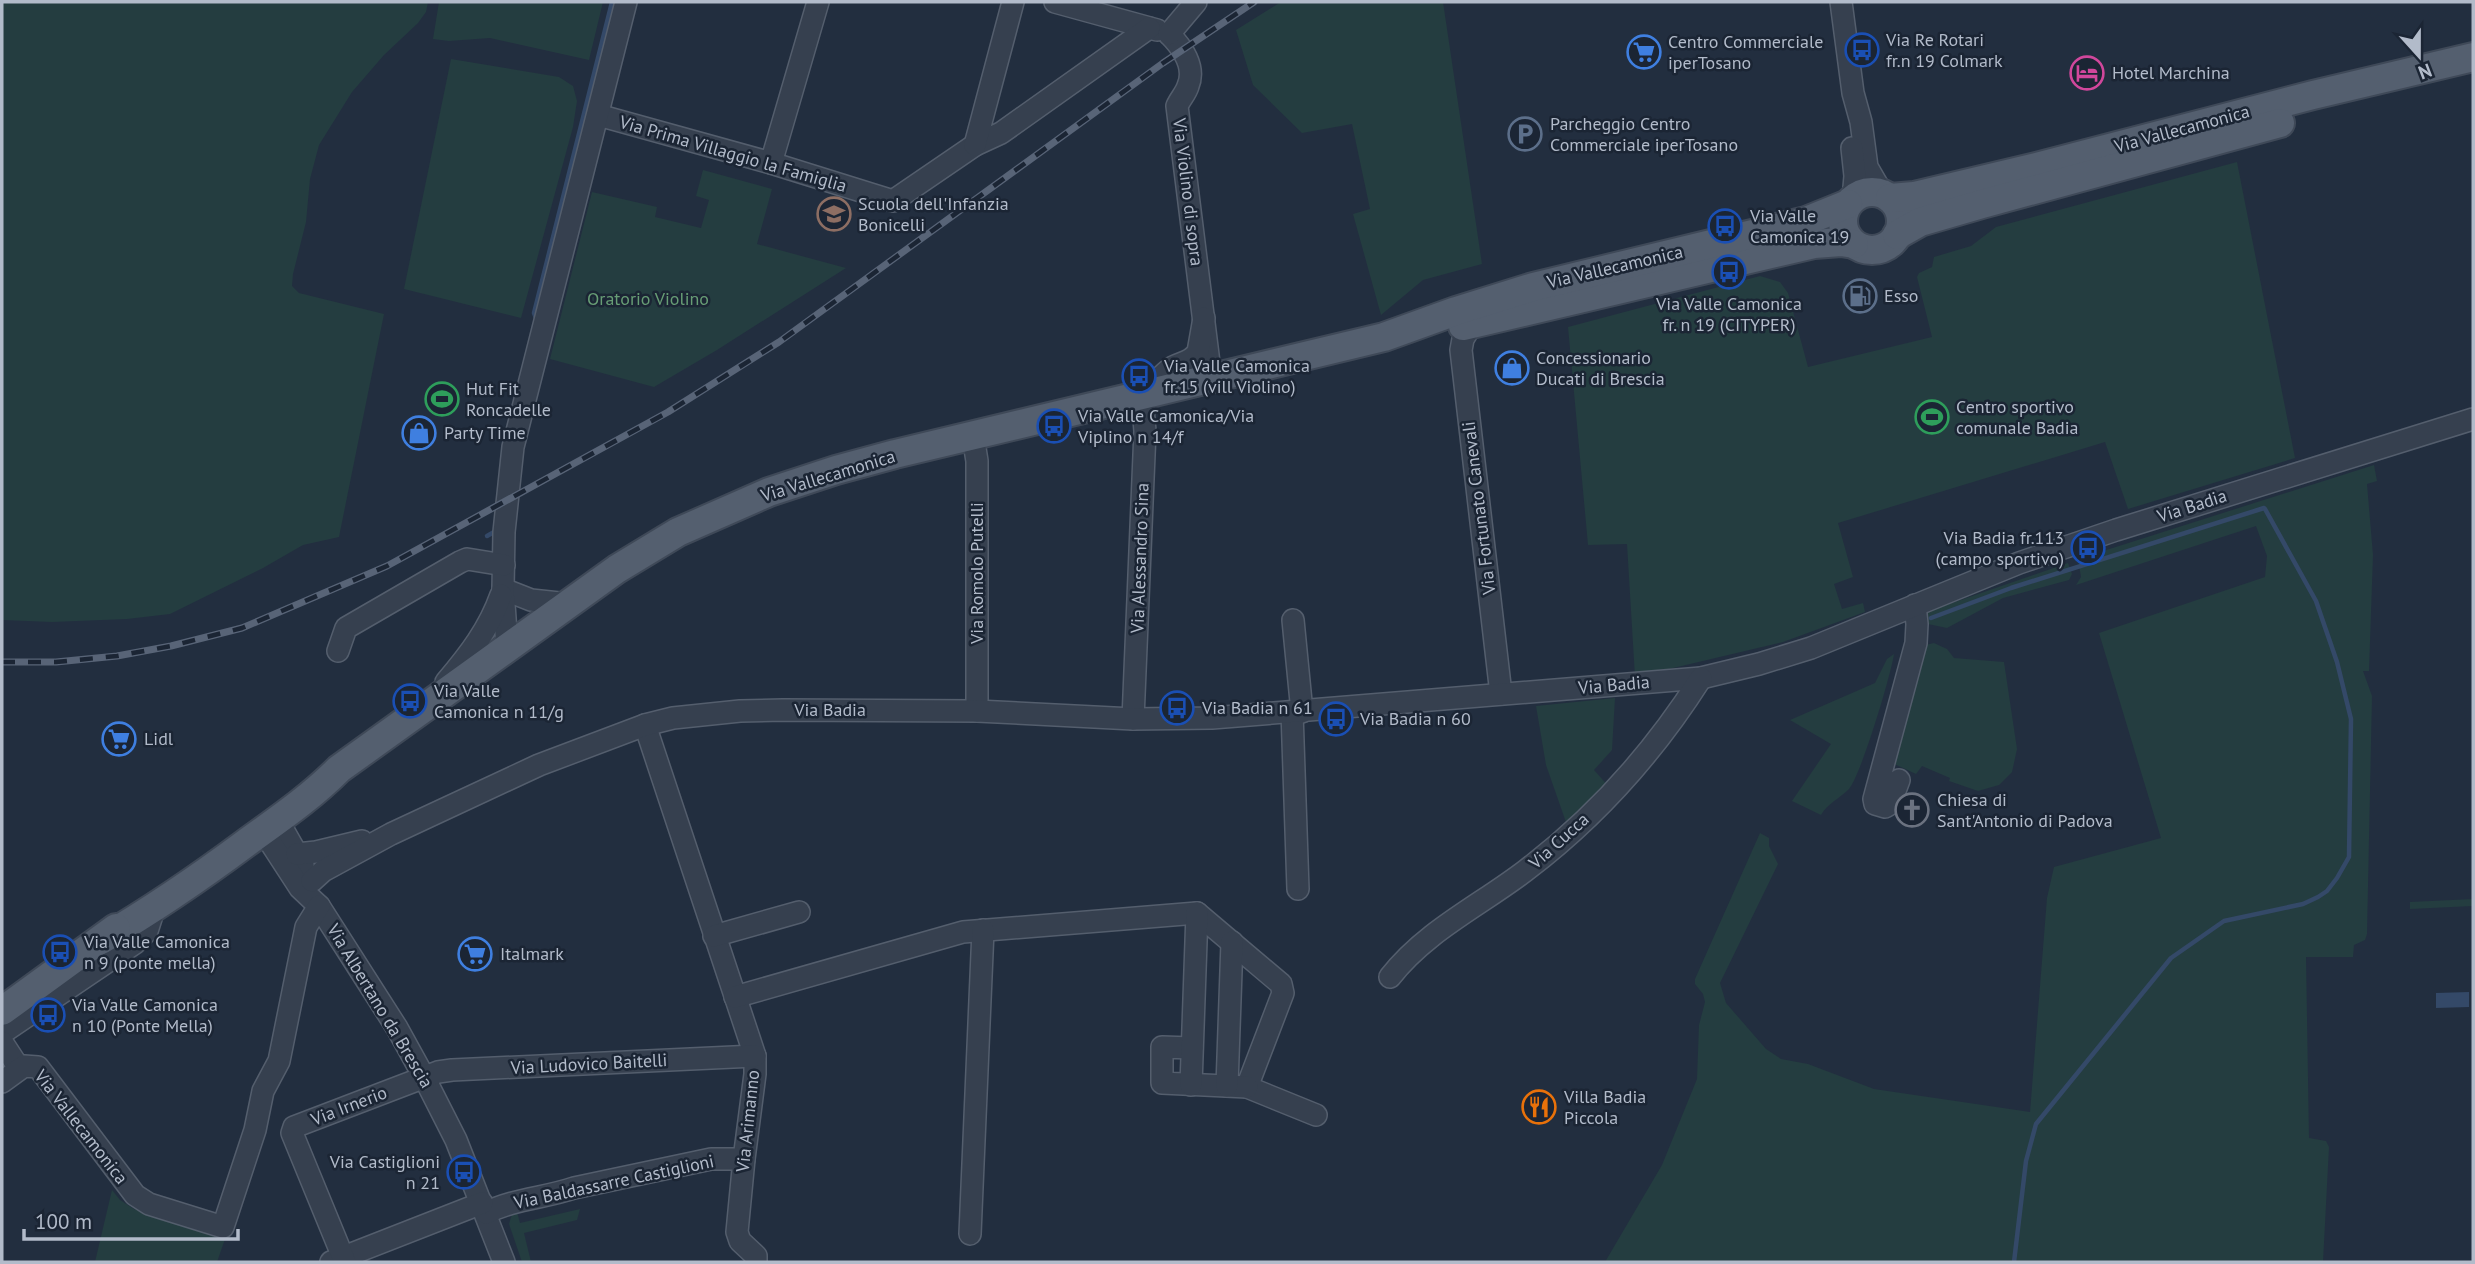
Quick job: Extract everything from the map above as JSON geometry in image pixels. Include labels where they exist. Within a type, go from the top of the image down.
[{"type":"main road","name":"Via Vallecamonica","points":[[1886,196],[1914,196],[2473,57]]},
{"type":"main road","name":"Via Vallecamonica","points":[[1897,235],[1920,222],[1982,204],[2317,112],[2473,76]]},
{"type":"main road","points":[[1867,192],[1886,196],[1899,211],[1900,227],[1897,235],[1886,246],[1878,249],[1861,248],[1854,244],[1845,232],[1844,211],[1850,202],[1867,192]]},
{"type":"main road","name":"Via Vallecamonica","points":[[1384,337],[1533,287],[1806,221],[1850,202]]},
{"type":"main road","name":"Via Vallecamonica","points":[[2,1011],[266,819],[314,794],[339,769],[617,569],[678,532],[769,492],[836,470],[1384,337],[1472,324],[1814,244],[1854,244]]},
{"type":"main road","name":"Via Vallecamonica","points":[[101,940],[154,909],[228,857],[266,819]]},
{"type":"street","points":[[507,647],[503,589],[507,491],[513,447],[626,2]]},
{"type":"street","points":[[771,163],[817,2]]},
{"type":"street","points":[[975,145],[1013,2]]},
{"type":"street","points":[[1055,2],[1159,31],[1196,2]]},
{"type":"street","points":[[1841,2],[1853,93],[1861,121],[1867,167],[1886,196]]},
{"type":"street","name":"Via Prima Villaggio la Famiglia","points":[[598,115],[771,163],[893,201],[975,145],[1001,133],[1159,31]]},
{"type":"street","name":"Via Violino di sopra","points":[[1159,31],[1185,57],[1190,78],[1177,107],[1211,379]]},
{"type":"street","points":[[1850,202],[1855,177],[1850,124],[1853,93]]},
{"type":"street","name":"Via Violino di sopra","points":[[1142,397],[1171,368],[1195,356],[1204,318]]},
{"type":"street","name":"Via Fortunato Canevali","points":[[1472,324],[1463,339],[1461,350],[1501,694]]},
{"type":"street","name":"Via Alessandro Sina","points":[[1133,719],[1145,431],[1142,397]]},
{"type":"street","name":"Via Badia","points":[[312,881],[323,871],[391,834],[539,765],[645,725],[673,718],[740,710],[977,711],[1133,719],[1212,718],[1701,678],[1811,648],[2019,563],[2116,530],[2473,419]]},
{"type":"street","name":"Via Romolo Putelli","points":[[973,436],[977,461],[977,711]]},
{"type":"street","points":[[338,651],[346,628],[460,562],[467,559],[504,565]]},
{"type":"street","points":[[503,589],[531,600],[569,604]]},
{"type":"street","points":[[423,710],[483,635],[494,616],[503,589]]},
{"type":"street","points":[[1899,780],[1890,804],[1885,807],[1875,804],[1874,799],[1916,643],[1915,605]]},
{"type":"street","points":[[1293,621],[1297,712],[1298,889]]},
{"type":"street","name":"Via Cucca","points":[[1390,977],[1428,939],[1462,912],[1523,873],[1553,849],[1626,780],[1665,732],[1701,678]]},
{"type":"street","name":"Via Arimanno","points":[[645,725],[755,1056],[737,1232],[740,1241],[756,1256],[756,1262]]},
{"type":"street","name":"Via Albertano da Brescia","points":[[266,819],[291,860],[300,888],[319,906],[397,1028],[424,1077],[456,1140],[504,1262]]},
{"type":"street","name":"Via Badia","points":[[291,860],[391,834]]},
{"type":"street","points":[[228,857],[260,856],[291,860]]},
{"type":"street","name":"Via Albertano da Brescia","points":[[291,860],[312,881],[319,906]]},
{"type":"street","name":"Via Vallecamonica","points":[[2,1082],[19,1068],[33,1065],[41,1070],[135,1195],[149,1204],[223,1227],[248,1152],[263,1091],[279,1061],[306,928],[319,906]]},
{"type":"street","name":"Via Vallecamonica","points":[[2,1033],[135,943],[147,931],[154,909]]},
{"type":"street","points":[[714,936],[799,912]]},
{"type":"street","points":[[1191,1085],[1196,913]]},
{"type":"street","points":[[735,997],[963,932],[1196,913],[1281,984],[1283,993],[1237,1087]]},
{"type":"street","points":[[970,1234],[983,930]]},
{"type":"street","points":[[1232,942],[1237,1087]]},
{"type":"street","name":"Via Vallecamonica","points":[[2,1042],[19,1068]]},
{"type":"street","points":[[1192,1048],[1162,1047],[1162,1083],[1237,1087],[1316,1115]]},
{"type":"street","name":"Via Ludovico Baitelli","points":[[424,1077],[452,1070],[755,1056]]},
{"type":"street","name":"Via Irnerio","points":[[340,1261],[292,1130],[424,1077]]},
{"type":"street","name":"Via Baldassarre Castiglioni","points":[[340,1261],[484,1208],[712,1159],[744,1159]]},
{"type":"green space","points":[[2,2],[428,2],[426,12],[418,23],[384,55],[352,92],[319,145],[310,179],[306,222],[293,274],[292,286],[299,293],[384,314],[339,537],[303,545],[170,614],[52,622],[2,620]]},
{"type":"green space","points":[[439,2],[603,2],[589,60],[490,38],[449,41],[433,39]]},
{"type":"green space","points":[[1281,2],[1443,2],[1482,264],[1423,280],[1381,315],[1353,214],[1370,209],[1352,124],[1302,133],[1253,85],[1236,30]]},
{"type":"green space","points":[[451,59],[559,77],[573,86],[577,101],[573,127],[521,318],[404,289]]},
{"type":"green space","name":"Centro sportivo comunale Badia","points":[[2237,162],[2295,458],[2128,509],[2105,442],[1838,523],[1853,577],[1834,584],[1842,609],[1863,603],[1865,612],[1783,642],[1635,677],[1627,544],[1588,545],[1568,327],[1760,276],[1780,282],[1788,293],[1808,367],[1932,337],[1917,277],[1919,273],[1932,267],[1934,257],[1971,246],[1996,227]]},
{"type":"green space","name":"Oratorio Violino","points":[[703,170],[772,189],[757,244],[846,268],[654,387],[550,359],[592,192],[657,207],[655,217],[701,228],[709,200],[696,196]]},
{"type":"green space","points":[[2374,465],[2377,481],[2367,484],[2373,555],[2369,671],[2363,671],[2372,696],[2367,934],[2365,940],[2354,945],[2353,957],[2306,957],[2309,1138],[2326,1141],[2329,1147],[2323,1262],[1605,1262],[1662,1165],[1697,1079],[1699,1025],[1705,1002],[1695,979],[1760,833],[1769,838],[1769,846],[1778,864],[1720,983],[1726,1003],[1766,1049],[1781,1059],[1808,1064],[1874,1089],[2030,1112],[2047,898],[2054,867],[2161,838],[2099,633],[2265,577],[2267,556],[2256,526],[2076,585],[2081,577],[2078,559]]},
{"type":"green space","points":[[2068,563],[2072,574],[2069,580],[2003,598],[1947,628],[1923,623],[1926,612]]},
{"type":"green space","points":[[1934,643],[1947,649],[1954,658],[2004,662],[2017,749],[2012,772],[1999,785],[1978,791],[1949,781],[1950,778],[1922,766],[1916,774],[1888,761],[1917,647]]},
{"type":"green space","points":[[1894,654],[1868,746],[1849,789],[1821,815],[1792,801],[1831,744],[1790,720],[1875,683],[1887,659]]},
{"type":"green space","points":[[1615,698],[1612,750],[1594,770],[1610,788],[1568,828],[1546,765],[1536,706]]},
{"type":"green space","points":[[2473,899],[2473,906],[2410,909],[2410,902]]},
{"type":"green space","points":[[112,1190],[120,1200],[134,1209],[225,1239],[217,1262],[95,1262]]},
{"type":"green space","points":[[580,1209],[577,1220],[524,1233],[531,1262],[522,1262],[509,1224],[512,1214],[517,1212],[520,1223]]},
{"type":"water","points":[[2469,992],[2469,1007],[2436,1008],[2436,993]]},
{"type":"waterway","points":[[537,321],[534,313],[612,2]]},
{"type":"waterway","points":[[1931,618],[2011,588],[2264,508]]},
{"type":"waterway","points":[[2014,1262],[2026,1161],[2036,1124],[2171,958],[2224,921],[2303,904],[2318,897],[2327,891],[2349,857],[2351,719],[2337,662],[2316,601],[2265,509]]},
{"type":"waterway","points":[[487,536],[494,532]]},
{"type":"railway","points":[[2,662],[56,662],[117,656],[171,646],[242,628],[387,566],[668,412],[779,342],[1163,63],[1254,2]]},
{"type":"place","name":"Via Re Rotari fr.n 19 Colmark","points":[[1862,50]]},
{"type":"place","name":"Centro Commerciale iperTosano","points":[[1644,52]]},
{"type":"place","name":"Hotel Marchina","points":[[2087,73]]},
{"type":"place","name":"Parcheggio Centro Commerciale iperTosano","points":[[1525,134]]},
{"type":"place","name":"Scuola dell'Infanzia Bonicelli","points":[[834,214]]},
{"type":"place","name":"Via Valle Camonica 19","points":[[1725,226]]},
{"type":"place","name":"Via Valle Camonica fr. n 19 (CITYPER)","points":[[1729,272]]},
{"type":"place","name":"Esso","points":[[1860,296]]},
{"type":"place","name":"Concessionario Ducati di Brescia","points":[[1512,368]]},
{"type":"place","name":"Via Valle Camonica fr.15 (vill Violino)","points":[[1139,376]]},
{"type":"place","name":"Hut Fit Roncadelle","points":[[442,399]]},
{"type":"place","name":"Centro sportivo comunale Badia","points":[[1932,417]]},
{"type":"place","name":"Via Valle Camonica/Via Viplino n 14/f","points":[[1054,426]]},
{"type":"place","name":"Party Time","points":[[419,433]]},
{"type":"place","name":"Via Badia fr.113 (campo sportivo)","points":[[2088,548]]},
{"type":"place","name":"Via Valle Camonica n 11/g","points":[[410,701]]},
{"type":"place","name":"Via Badia n 61","points":[[1177,708]]},
{"type":"place","name":"Via Badia n 60","points":[[1336,719]]},
{"type":"place","name":"Lidl","points":[[119,739]]},
{"type":"place","name":"Chiesa di Sant'Antonio di Padova","points":[[1912,810]]},
{"type":"place","name":"Via Valle Camonica n 9 (ponte mella)","points":[[60,952]]},
{"type":"place","name":"Italmark","points":[[475,954]]},
{"type":"place","name":"Via Valle Camonica n 10 (Ponte Mella)","points":[[48,1015]]},
{"type":"place","name":"Villa Badia Piccola","points":[[1539,1107]]},
{"type":"place","name":"Via Castiglioni n 21","points":[[464,1172]]}]
